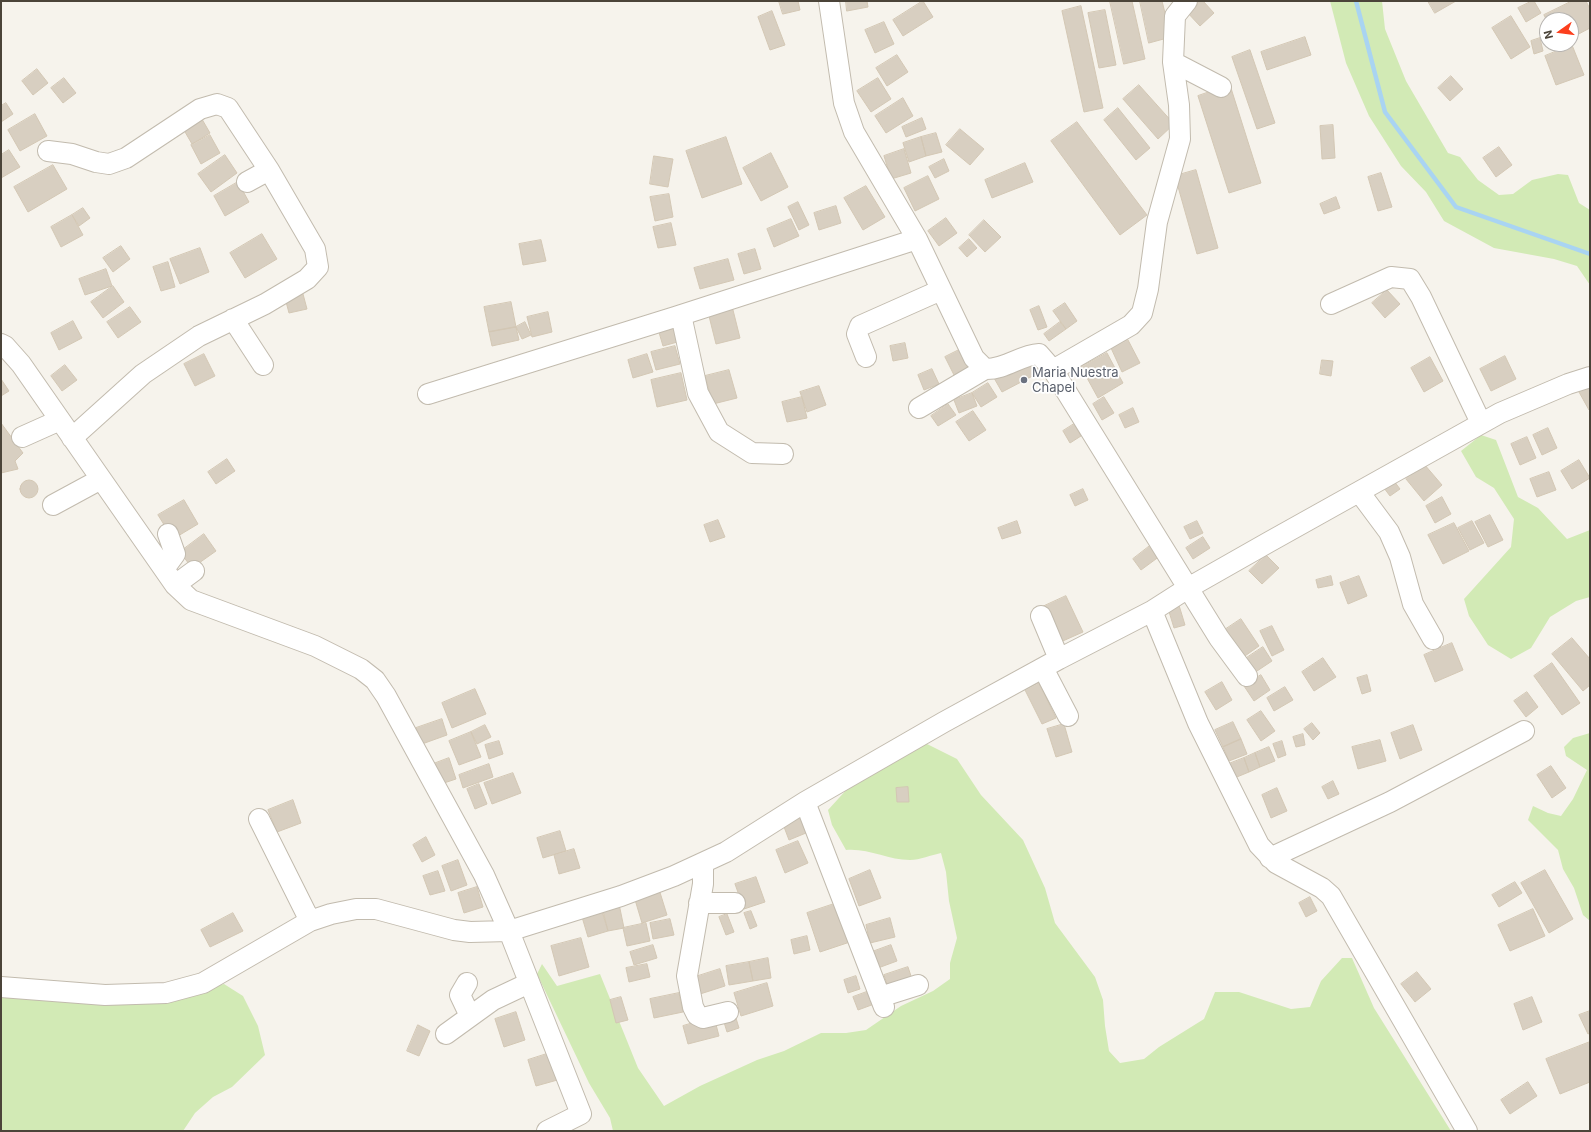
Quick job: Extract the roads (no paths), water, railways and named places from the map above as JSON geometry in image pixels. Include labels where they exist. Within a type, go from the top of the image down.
[{"type":"street","points":[[829,1],[844,103],[854,132],[917,239],[974,358],[985,369],[993,370],[1016,362],[1029,354],[1039,354],[1053,370],[1219,638],[1248,676]]},
{"type":"street","points":[[1053,370],[1131,325],[1142,313],[1148,289],[1157,222],[1180,139],[1179,105],[1173,62],[1175,16],[1187,1]]},
{"type":"street","points":[[1173,62],[1221,87]]},
{"type":"street","points":[[48,151],[72,154],[96,162],[109,164],[126,158],[200,109],[217,104],[228,108],[269,170],[315,249],[318,267],[307,279],[265,304],[199,336],[143,374],[72,438]]},
{"type":"street","points":[[247,182],[269,170]]},
{"type":"street","points":[[428,394],[917,239]]},
{"type":"street","points":[[1331,304],[1391,278],[1410,279],[1421,297],[1481,423]]},
{"type":"street","points":[[866,357],[857,334],[860,326],[941,290]]},
{"type":"street","points":[[681,315],[698,393],[719,432],[752,453],[783,454]]},
{"type":"street","points":[[233,319],[263,365]]},
{"type":"street","points":[[1,344],[5,346],[21,364],[175,585],[191,600],[315,646],[361,669],[375,680],[386,696],[484,875],[509,931],[584,1123],[547,1131]]},
{"type":"street","points":[[920,408],[985,369]]},
{"type":"street","points":[[1,987],[105,995],[166,993],[203,983],[310,922],[331,914],[356,909],[376,909],[454,930],[470,932],[509,931],[621,896],[674,876],[726,852],[805,802],[1051,663],[1152,611],[1188,588],[1481,423],[1500,413],[1568,384],[1590,377]]},
{"type":"street","points":[[22,437],[60,420]]},
{"type":"street","points":[[54,505],[101,479]]},
{"type":"street","points":[[1360,492],[1389,532],[1400,557],[1413,604],[1432,639]]},
{"type":"street","points":[[164,569],[175,554],[168,534]]},
{"type":"street","points":[[175,585],[194,571]]},
{"type":"street","points":[[1152,611],[1198,724],[1248,826],[1270,858],[1276,863],[1322,888],[1331,896],[1467,1131]]},
{"type":"street","points":[[1041,616],[1051,663],[1068,716]]},
{"type":"street","points":[[1270,858],[1390,802],[1524,731]]},
{"type":"street","points":[[805,802],[882,1002],[918,985]]},
{"type":"street","points":[[259,819],[310,922]]},
{"type":"street","points":[[703,863],[704,875],[687,976],[693,1007],[697,1015],[703,1018],[728,1012]]},
{"type":"street","points":[[699,903],[735,903]]},
{"type":"street","points":[[467,983],[460,995],[470,1016]]},
{"type":"street","points":[[446,1034],[493,1000],[529,983]]},
{"type":"waterway","points":[[1356,1],[1385,112],[1456,207],[1590,254]]},
{"type":"place","name":"Maria Nuestra Chapel","points":[[1024,380]]}]
